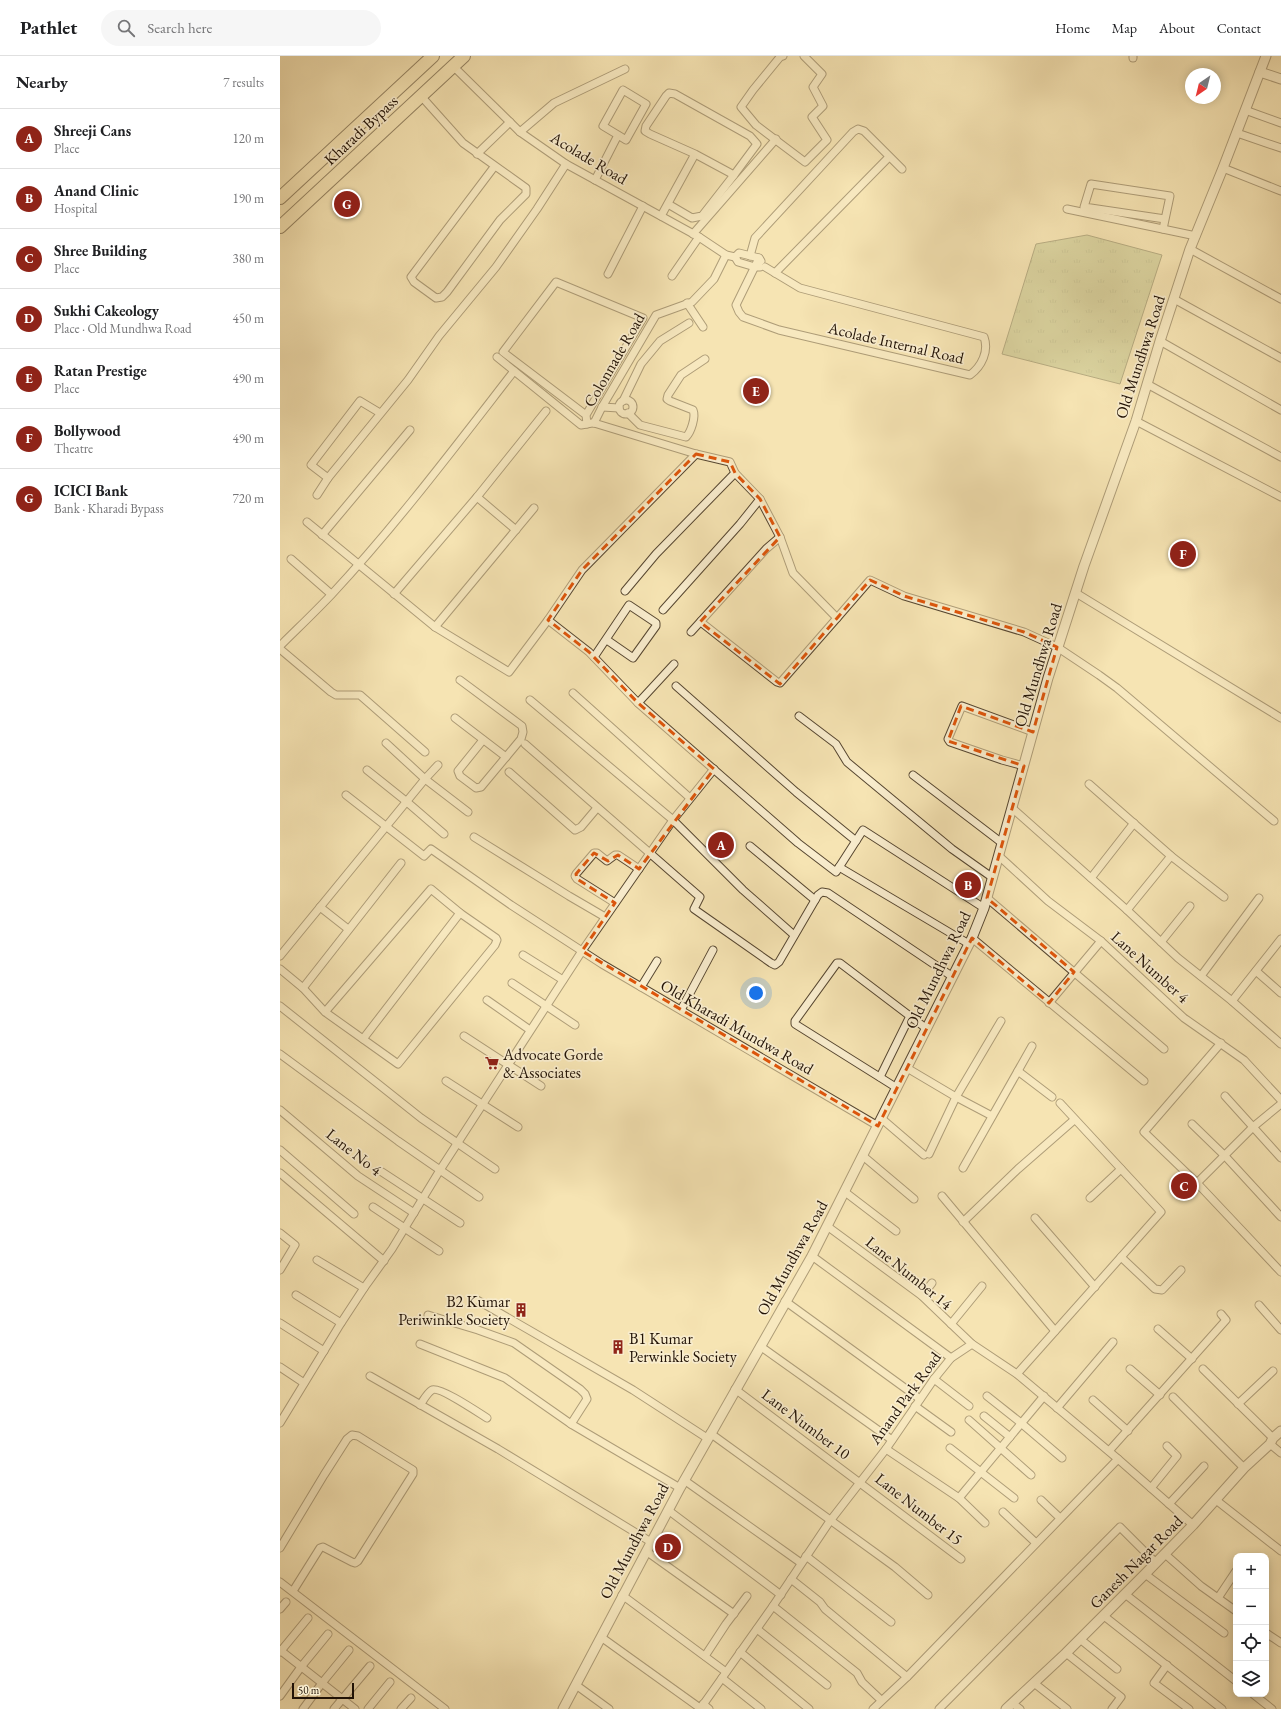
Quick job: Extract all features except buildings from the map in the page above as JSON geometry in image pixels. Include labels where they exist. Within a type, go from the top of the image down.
[{"type":"highway","name":"Kharadi Bypass","points":[[280,198],[433,56]]},
{"type":"highway","name":"Kharadi Bypass","points":[[280,227],[464,56]]},
{"type":"street","points":[[783,56],[780,57],[741,107],[756,125],[805,162],[826,140],[812,117],[823,106],[813,87],[822,74],[804,56]]},
{"type":"street","name":"Old Mundhwa Road","points":[[563,1709],[682,1484],[812,1256],[971,941],[987,898],[1057,647],[1136,421],[1190,249],[1237,133],[1266,56]]},
{"type":"street","name":"Acolade Road","points":[[453,66],[520,132],[566,164],[696,235],[726,255]]},
{"type":"street","points":[[520,132],[554,103],[625,69]]},
{"type":"street","points":[[1260,72],[1281,79]]},
{"type":"street","points":[[623,90],[646,104],[626,140],[618,135],[603,126],[623,90]]},
{"type":"street","points":[[668,204],[692,218],[702,216],[734,175],[755,148],[757,144],[750,136],[675,94],[670,93],[666,96],[646,126],[645,131],[695,154],[734,175]]},
{"type":"street","points":[[421,96],[463,144],[494,167],[524,185],[526,188],[526,194],[500,220],[447,292],[442,297],[436,298],[414,282],[411,277],[494,167]]},
{"type":"street","points":[[1245,110],[1281,122]]},
{"type":"street","points":[[478,154],[510,122]]},
{"type":"street","points":[[750,256],[755,238],[853,132],[858,129],[864,131],[902,169]]},
{"type":"street","points":[[1237,133],[1281,148]]},
{"type":"street","points":[[595,180],[618,135]]},
{"type":"street","points":[[672,276],[696,235],[776,139]]},
{"type":"street","points":[[662,216],[695,154]]},
{"type":"street","points":[[775,273],[890,157]]},
{"type":"street","points":[[317,495],[328,478],[408,380],[439,336],[496,267],[566,164]]},
{"type":"street","points":[[1223,168],[1281,190]]},
{"type":"street","points":[[1163,229],[1170,196],[1091,184],[1084,207],[1165,219]]},
{"type":"street","points":[[608,274],[643,206]]},
{"type":"street","points":[[1067,209],[1196,236]]},
{"type":"street","points":[[1190,249],[1281,299]]},
{"type":"street","points":[[735,257],[739,253],[759,258]]},
{"type":"street","points":[[726,255],[735,257],[738,262],[755,267],[765,267]]},
{"type":"street","name":"Colonnade Road","points":[[726,255],[714,280],[692,302],[656,315],[591,423],[696,454],[730,462],[735,473]]},
{"type":"street","name":"Acolade Internal Road","points":[[759,258],[765,267],[800,288],[984,337],[986,344],[984,356],[978,368],[970,375],[779,330],[743,317],[738,312],[736,305],[759,258]]},
{"type":"street","points":[[497,356],[581,425],[591,423],[586,415],[503,352],[556,282],[643,318],[586,415]]},
{"type":"street","points":[[1174,299],[1281,358]]},
{"type":"street","points":[[687,303],[703,327]]},
{"type":"street","points":[[619,408],[641,364],[660,341],[689,323]]},
{"type":"street","points":[[1160,341],[1281,410]]},
{"type":"street","points":[[602,407],[619,408],[623,413],[628,413],[640,425],[686,436],[689,434],[695,414],[693,410],[667,399],[681,374],[704,359]]},
{"type":"street","points":[[280,646],[332,594],[433,476],[514,371]]},
{"type":"street","points":[[1148,384],[1281,456]]},
{"type":"street","points":[[623,401],[628,400],[632,405],[632,409],[628,413]]},
{"type":"street","points":[[328,478],[311,465],[360,401],[380,413]]},
{"type":"street","points":[[394,594],[477,497],[546,411]]},
{"type":"street","points":[[1136,421],[1281,496]]},
{"type":"street","points":[[322,535],[410,430]]},
{"type":"street","points":[[307,522],[435,627],[508,672],[548,620],[582,570],[696,454]]},
{"type":"street","points":[[625,591],[656,554],[735,473],[760,499],[780,537],[793,573],[837,618]]},
{"type":"street","points":[[477,497],[516,530]]},
{"type":"street","points":[[663,610],[740,524],[760,499]]},
{"type":"street","points":[[435,627],[534,508]]},
{"type":"street","points":[[691,632],[766,549],[780,537]]},
{"type":"street","points":[[291,559],[332,594]]},
{"type":"street","points":[[701,621],[777,682],[780,682],[870,580],[904,596],[1024,632],[1057,647],[1117,688],[1274,821]]},
{"type":"street","points":[[1076,593],[1281,718]]},
{"type":"street","points":[[594,658],[629,605],[656,623],[656,626],[632,658],[606,640]]},
{"type":"street","points":[[548,620],[594,658],[638,703],[798,843],[836,872],[863,830],[984,908]]},
{"type":"street","points":[[280,649],[336,695],[360,696],[425,752]]},
{"type":"street","points":[[638,703],[674,664]]},
{"type":"street","points":[[460,680],[522,726],[524,732],[521,739],[481,787],[476,788],[460,776],[458,772],[483,740]]},
{"type":"street","points":[[676,686],[796,792],[856,841]]},
{"type":"street","points":[[573,693],[690,798]]},
{"type":"street","points":[[530,700],[673,820],[743,890],[794,935]]},
{"type":"street","points":[[1024,766],[950,742],[948,739],[962,706],[1033,732]]},
{"type":"street","points":[[799,716],[836,744],[847,762],[952,849],[992,878]]},
{"type":"street","points":[[455,718],[506,757]]},
{"type":"street","points":[[386,743],[425,779],[468,812]]},
{"type":"street","points":[[525,744],[700,897],[694,909],[771,963],[775,965],[779,962],[815,900],[822,892],[828,893],[953,977]]},
{"type":"street","points":[[280,956],[438,765]]},
{"type":"street","points":[[280,1423],[341,1324],[364,1288],[384,1261],[440,1170],[546,1005],[673,820],[714,769]]},
{"type":"street","points":[[366,770],[407,802],[444,834]]},
{"type":"street","points":[[509,772],[575,830],[581,827],[597,808]]},
{"type":"street","points":[[913,775],[1002,843]]},
{"type":"street","points":[[1089,784],[1171,856],[1224,897]]},
{"type":"street","points":[[346,795],[386,826]]},
{"type":"street","points":[[1012,808],[1161,942],[1281,1044]]},
{"type":"street","points":[[1091,878],[1134,823]]},
{"type":"street","name":"Old Kharadi Mundwa Road","points":[[386,826],[424,856],[431,849],[511,905],[582,951],[681,1010],[880,1122],[926,1155],[956,1097]]},
{"type":"street","points":[[474,837],[605,917]]},
{"type":"street","points":[[750,846],[815,900]]},
{"type":"street","points":[[615,903],[577,879],[575,876],[576,874],[594,853],[597,853],[607,861],[615,855],[618,855],[639,869]]},
{"type":"street","name":"Lane Number 4","points":[[999,856],[1048,901],[1100,941],[1184,1018],[1221,1042],[1244,1060],[1281,1100]]},
{"type":"street","points":[[1127,910],[1171,856]]},
{"type":"street","points":[[303,988],[401,863]]},
{"type":"street","points":[[839,867],[971,941],[1049,1002],[1144,1082]]},
{"type":"street","points":[[280,969],[303,988],[325,1012],[398,1064],[496,945],[497,940],[460,913],[431,889],[325,1012]]},
{"type":"street","points":[[987,898],[1164,1049]]},
{"type":"street","points":[[1201,976],[1259,898]]},
{"type":"street","points":[[1161,942],[1190,906]]},
{"type":"street","points":[[320,907],[348,929]]},
{"type":"street","points":[[363,1039],[460,913]]},
{"type":"street","points":[[1232,1001],[1281,939]]},
{"type":"street","points":[[1049,1002],[1100,941]]},
{"type":"street","points":[[681,1010],[713,950]]},
{"type":"street","points":[[523,955],[563,980]]},
{"type":"street","points":[[641,987],[657,961]]},
{"type":"street","points":[[897,1088],[795,1024],[796,1018],[837,963],[840,963],[927,1029]]},
{"type":"street","points":[[1256,971],[1281,993]]},
{"type":"street","points":[[512,983],[575,1025]]},
{"type":"street","points":[[487,1000],[530,1030]]},
{"type":"street","points":[[280,1006],[421,1118],[495,1169]]},
{"type":"street","points":[[880,1077],[910,1016]]},
{"type":"street","points":[[956,1097],[1001,1021]]},
{"type":"street","points":[[464,1036],[541,1086]]},
{"type":"street","points":[[1221,1042],[1144,1132],[1197,1183],[1281,1272]]},
{"type":"street","points":[[963,1168],[1032,1046]]},
{"type":"street","points":[[280,1054],[398,1141],[479,1197]]},
{"type":"street","points":[[907,1068],[992,1116]]},
{"type":"street","points":[[1018,1072],[1052,1097]]},
{"type":"street","points":[[446,1081],[518,1127]]},
{"type":"street","points":[[1224,1096],[1281,1158]]},
{"type":"street","points":[[1017,1374],[1161,1212],[1074,1120],[1060,1103]]},
{"type":"street","points":[[1197,1183],[1253,1127],[1281,1104]]},
{"type":"street","name":"Lane No 4","points":[[280,1110],[358,1176],[414,1212]]},
{"type":"street","points":[[963,1222],[1018,1169],[1074,1120]]},
{"type":"street","points":[[1192,1124],[1225,1156],[1281,1217]]},
{"type":"street","points":[[280,1150],[354,1214]]},
{"type":"street","points":[[863,1156],[914,1200]]},
{"type":"street","points":[[1090,1198],[1121,1169]]},
{"type":"street","points":[[382,1172],[460,1223]]},
{"type":"street","points":[[280,1173],[384,1261]]},
{"type":"street","points":[[845,1192],[896,1231]]},
{"type":"street","points":[[942,1196],[1055,1331]]},
{"type":"street","points":[[373,1208],[439,1251]]},
{"type":"street","points":[[1035,1218],[1095,1286]]},
{"type":"street","name":"Lane Number 14","points":[[827,1226],[922,1296],[972,1344]]},
{"type":"street","points":[[280,1233],[295,1245],[280,1270]]},
{"type":"street","points":[[812,1256],[951,1358]]},
{"type":"street","points":[[1121,1257],[1155,1289],[1162,1290],[1181,1270]]},
{"type":"street","points":[[317,1260],[364,1288]]},
{"type":"street","points":[[922,1296],[932,1284]]},
{"type":"street","points":[[951,1324],[982,1286]]},
{"type":"street","points":[[296,1295],[341,1324]]},
{"type":"street","points":[[477,1300],[633,1390],[709,1436],[896,1567],[928,1595]]},
{"type":"street","points":[[785,1301],[920,1399]]},
{"type":"street","points":[[1259,1305],[1281,1330]]},
{"type":"street","points":[[1109,1451],[1226,1320],[1221,1314]]},
{"type":"street","points":[[428,1316],[478,1330],[514,1343],[580,1389],[585,1394],[587,1399],[571,1424]]},
{"type":"street","points":[[280,1323],[324,1351]]},
{"type":"street","points":[[1158,1329],[1192,1359]]},
{"type":"street","points":[[1057,1408],[1113,1342]]},
{"type":"street","points":[[420,1344],[505,1378],[571,1424],[682,1484],[802,1563]]},
{"type":"street","points":[[972,1344],[1017,1374],[1044,1396],[1118,1458],[1193,1525]]},
{"type":"street","name":"Anand Park Road","points":[[701,1707],[781,1595],[830,1521],[886,1449],[934,1379],[951,1358],[972,1344]]},
{"type":"street","points":[[760,1346],[892,1440]]},
{"type":"street","points":[[280,1367],[304,1383]]},
{"type":"street","points":[[1130,1369],[1160,1395]]},
{"type":"street","points":[[1203,1369],[1238,1404],[1281,1453]]},
{"type":"street","points":[[1238,1404],[1273,1371]]},
{"type":"street","points":[[370,1376],[498,1449],[651,1542]]},
{"type":"street","points":[[934,1379],[969,1406]]},
{"type":"street","points":[[420,1405],[431,1390],[436,1389],[487,1418]]},
{"type":"street","name":"Lane Number 10","points":[[735,1389],[860,1482]]},
{"type":"street","points":[[987,1396],[1062,1458]]},
{"type":"street","points":[[959,1498],[1044,1396]]},
{"type":"street","points":[[1172,1397],[1244,1468]]},
{"type":"street","points":[[1092,1400],[1128,1431]]},
{"type":"street","points":[[280,1406],[287,1411]]},
{"type":"street","points":[[915,1406],[951,1432]]},
{"type":"street","points":[[984,1416],[1010,1437]]},
{"type":"street","points":[[969,1420],[1031,1475]]},
{"type":"street","name":"Ganesh Nagar Road","points":[[1013,1707],[1034,1683],[1080,1640],[1165,1554],[1244,1468],[1281,1431]]},
{"type":"street","points":[[280,1548],[324,1475],[352,1435],[358,1436],[414,1470],[413,1474],[358,1562],[352,1562],[324,1547],[320,1548],[293,1591]]},
{"type":"street","points":[[1151,1488],[1177,1456],[1167,1446]]},
{"type":"street","points":[[950,1448],[1014,1498]]},
{"type":"street","points":[[886,1449],[959,1498],[985,1523]]},
{"type":"street","points":[[873,1709],[907,1677],[1118,1458]]},
{"type":"street","points":[[1169,1504],[1204,1466]]},
{"type":"street","name":"Lane Number 15","points":[[860,1482],[960,1559]]},
{"type":"street","points":[[1041,1500],[1060,1518]]},
{"type":"street","points":[[1216,1500],[1281,1551]]},
{"type":"street","points":[[668,1510],[781,1595]]},
{"type":"street","points":[[1003,1512],[1036,1543]]},
{"type":"street","points":[[940,1709],[1120,1527],[1156,1563]]},
{"type":"street","points":[[646,1551],[734,1614]]},
{"type":"street","points":[[1165,1554],[1201,1586],[1233,1609]]},
{"type":"street","points":[[806,1556],[891,1622]]},
{"type":"street","points":[[1145,1574],[1224,1633]]},
{"type":"street","points":[[1218,1598],[1233,1576]]},
{"type":"street","points":[[791,1579],[907,1677]]},
{"type":"street","points":[[280,1582],[445,1709]]},
{"type":"street","points":[[1125,1594],[1233,1679]]},
{"type":"street","points":[[622,1596],[704,1656],[761,1709]]},
{"type":"street","points":[[704,1656],[747,1596]]},
{"type":"street","points":[[280,1609],[286,1602]]},
{"type":"street","points":[[773,1606],[857,1673],[862,1682],[881,1700]]},
{"type":"street","points":[[1104,1616],[1222,1709]]},
{"type":"street","points":[[308,1618],[280,1651],[355,1709]]},
{"type":"street","points":[[757,1629],[827,1685]]},
{"type":"street","points":[[280,1696],[328,1634]]},
{"type":"street","points":[[1269,1635],[1281,1643]]},
{"type":"street","points":[[601,1637],[701,1707],[709,1709]]},
{"type":"street","points":[[1080,1640],[1117,1670]]},
{"type":"street","points":[[303,1709],[349,1650]]},
{"type":"street","points":[[740,1652],[809,1709]]},
{"type":"street","points":[[1066,1653],[1122,1697],[1112,1709]]},
{"type":"street","points":[[1167,1665],[1154,1682],[1189,1709]]},
{"type":"street","points":[[334,1709],[370,1666]]},
{"type":"street","points":[[368,1709],[390,1682]]},
{"type":"street","points":[[1034,1683],[1067,1709]]},
{"type":"street","points":[[576,1685],[609,1709]]},
{"type":"street","points":[[1257,1697],[1272,1709]]},
{"type":"street","points":[[402,1709],[411,1698]]},
{"type":"highlighted area","points":[[696,454],[730,462],[735,473],[760,499],[780,537],[700,622],[780,684],[870,580],[904,596],[1024,632],[1057,647],[1033,732],[961,706],[948,741],[1024,766],[987,898],[1074,972],[1049,1003],[972,938],[878,1126],[582,951],[615,903],[577,879],[576,874],[594,853],[608,861],[618,855],[639,869],[714,769],[638,703],[589,652],[548,620],[582,570]]},
{"type":"green space","points":[[1087,235],[1162,255],[1120,384],[1002,354],[1036,244]]},
{"type":"place","name":"ICICI Bank","points":[[347,204]]},
{"type":"place","name":"Ratan Prestige","points":[[756,391]]},
{"type":"place","name":"Bollywood","points":[[1183,554]]},
{"type":"place","name":"Shreeji Cans","points":[[721,845]]},
{"type":"place","name":"Anand Clinic","points":[[968,885]]},
{"type":"place","name":"Advocate Gorde & Associates","points":[[492,1063]]},
{"type":"place","name":"Shree Building","points":[[1184,1186]]},
{"type":"place","name":"B2 Kumar Periwinkle Society","points":[[521,1310]]},
{"type":"place","name":"B1 Kumar Perwinkle Society","points":[[618,1347]]},
{"type":"place","name":"Sukhi Cakeology","points":[[668,1547]]}]
